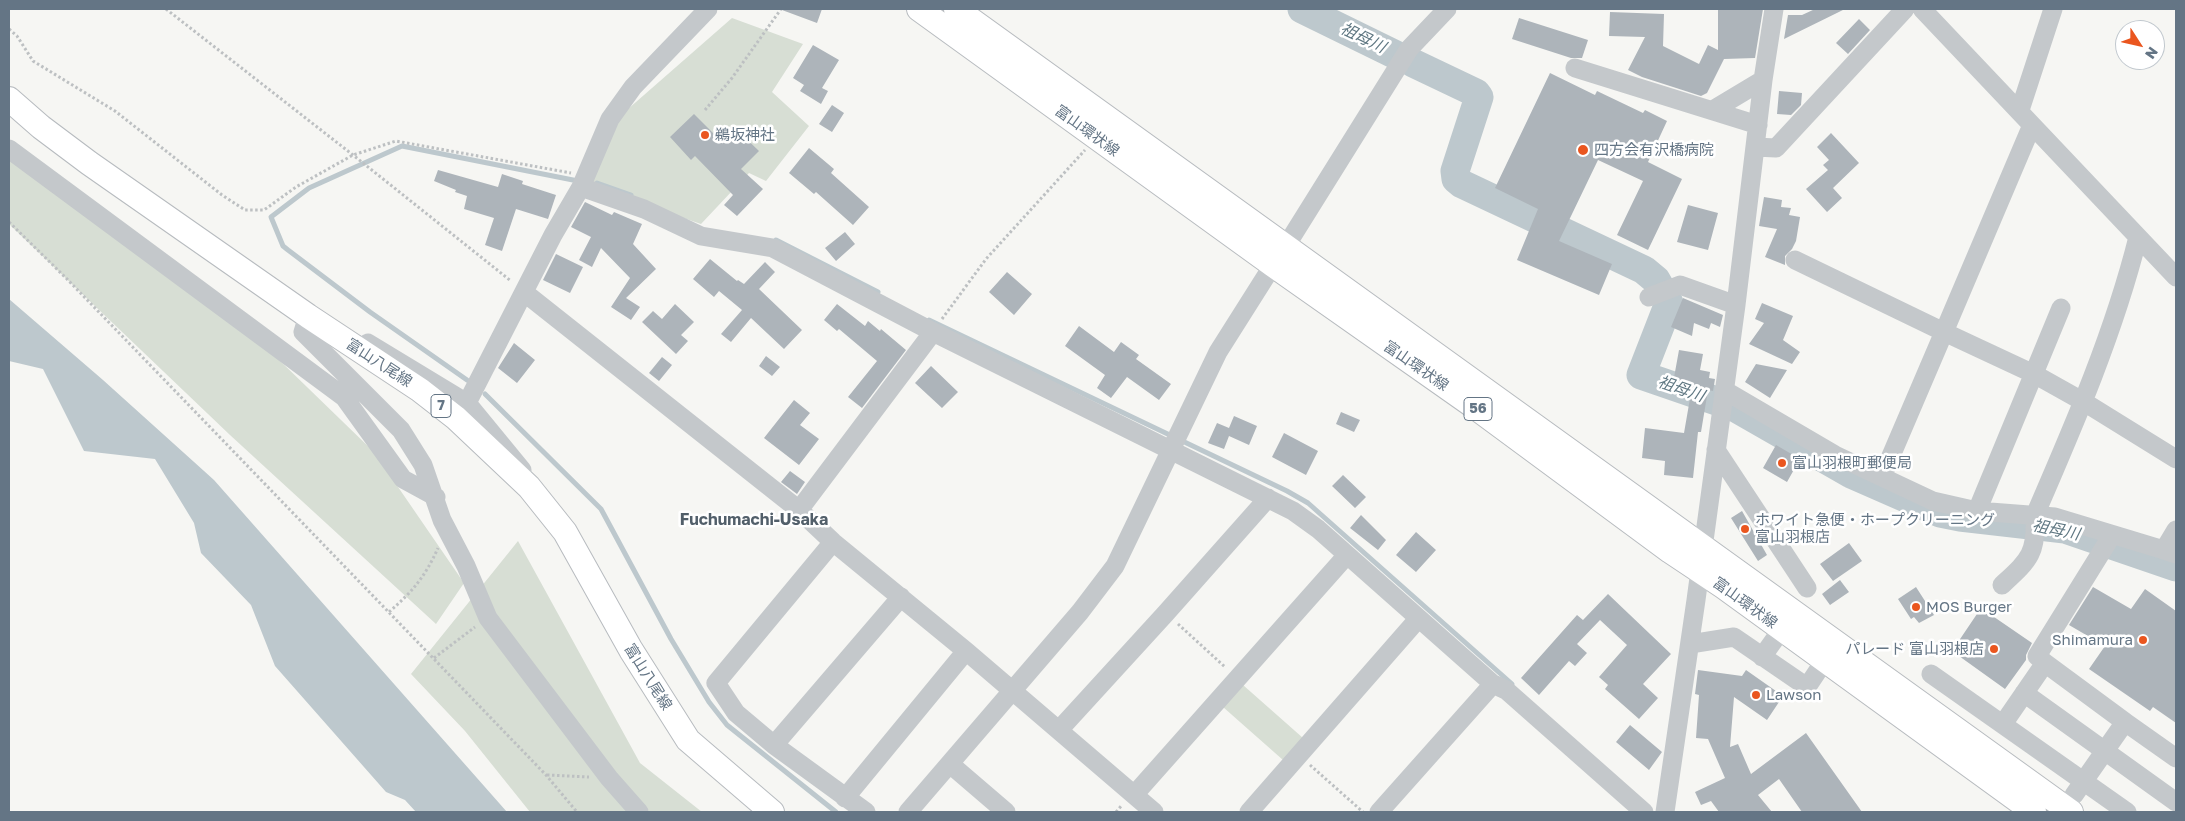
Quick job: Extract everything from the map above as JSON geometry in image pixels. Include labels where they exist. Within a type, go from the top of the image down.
[{"type":"main road","name":"富山環状線","points":[[919,9],[1096,138],[1279,256],[1703,546],[2076,796]]},
{"type":"main road","name":"富山環状線","points":[[956,9],[1475,407],[2034,812]]},
{"type":"main road","name":"富山八尾線","points":[[9,99],[41,127],[81,157],[308,316],[420,390],[456,418],[529,487],[565,532],[631,650],[688,740],[772,812]]},
{"type":"street","points":[[468,403],[553,235],[584,181],[610,119],[634,87],[708,9]]},
{"type":"street","points":[[908,812],[1080,612],[1115,566],[1218,352],[1409,49],[1447,9]]},
{"type":"street","points":[[1665,812],[1700,571],[1736,305],[1763,80],[1774,9]]},
{"type":"street","points":[[1755,147],[1776,148],[1905,9]]},
{"type":"street","points":[[1922,9],[2020,110],[2176,277]]},
{"type":"street","points":[[2020,110],[2053,9]]},
{"type":"street","points":[[1575,68],[1758,125]]},
{"type":"street","points":[[1713,110],[1763,80]]},
{"type":"street","points":[[1882,477],[2032,125]]},
{"type":"street","points":[[9,149],[344,397],[403,479],[436,497]]},
{"type":"street","points":[[584,181],[701,236],[773,248],[933,332],[1293,511],[1318,529],[1492,684],[1506,690],[1644,812]]},
{"type":"street","points":[[2002,585],[2028,561],[2036,535],[2035,515],[2084,402],[2129,274],[2138,237]]},
{"type":"street","points":[[1795,260],[2034,374],[2084,402],[2176,459]]},
{"type":"street","points":[[1649,297],[1680,285],[1736,305]]},
{"type":"street","points":[[525,293],[799,510],[832,542],[966,650],[1154,812]]},
{"type":"street","points":[[1977,511],[2061,308]]},
{"type":"street","points":[[565,532],[551,508],[468,403],[350,333],[308,316],[303,332],[401,430],[423,465],[436,497],[442,520],[466,566],[488,618],[609,778],[639,812]]},
{"type":"street","points":[[799,510],[933,332]]},
{"type":"street","points":[[1724,390],[1835,455],[1933,501],[1977,511],[2055,517],[2170,552],[2176,530]]},
{"type":"street","points":[[1716,450],[1807,588]]},
{"type":"street","points":[[1059,730],[1268,498]]},
{"type":"street","points":[[2112,535],[2037,656],[2176,758]]},
{"type":"street","points":[[832,542],[716,683],[736,713],[774,745],[866,812]]},
{"type":"street","points":[[1134,795],[1346,555]]},
{"type":"street","points":[[774,745],[901,597]]},
{"type":"street","points":[[1249,812],[1418,619]]},
{"type":"street","points":[[1762,657],[1782,629]]},
{"type":"street","points":[[1690,644],[1734,637],[1807,687],[1825,660]]},
{"type":"street","points":[[845,798],[966,650]]},
{"type":"street","points":[[2003,724],[2046,663]]},
{"type":"street","points":[[1931,674],[2003,724],[2076,796],[2127,812]]},
{"type":"street","points":[[1379,812],[1492,684]]},
{"type":"street","points":[[2024,693],[2176,802]]},
{"type":"street","points":[[2076,796],[2125,722]]},
{"type":"street","points":[[950,764],[1006,812]]},
{"type":"path","points":[[166,9],[353,155],[525,293]]},
{"type":"path","points":[[705,110],[732,78],[781,9]]},
{"type":"path","points":[[9,29],[17,36],[33,61],[115,111],[222,196],[245,210],[264,210],[296,187],[353,155],[396,140],[584,181]]},
{"type":"path","points":[[933,332],[986,259],[1096,138]]},
{"type":"path","points":[[9,222],[66,278],[434,658],[546,775],[576,812]]},
{"type":"path","points":[[389,612],[413,592],[431,563],[438,546],[442,520]]},
{"type":"path","points":[[1166,613],[1237,678]]},
{"type":"path","points":[[434,658],[488,618]]},
{"type":"path","points":[[1298,755],[1363,812]]},
{"type":"path","points":[[546,775],[609,778]]},
{"type":"shaded area","points":[[732,18],[803,44],[772,92],[809,126],[766,181],[749,173],[701,224],[590,186],[620,116]]},
{"type":"shaded area","points":[[9,160],[274,355],[374,452],[464,583],[436,624],[230,435],[9,224]]},
{"type":"shaded area","points":[[9,299],[214,480],[507,812],[416,812],[405,800],[386,792],[275,666],[251,605],[201,553],[194,523],[155,459],[84,451],[43,369],[9,361]]},
{"type":"shaded area","points":[[518,541],[640,763],[702,812],[530,812],[465,731],[411,674]]},
{"type":"shaded area","points":[[1243,685],[1303,738],[1283,760],[1223,707]]},
{"type":"building","points":[[782,9],[822,9],[817,23]]},
{"type":"building","points":[[1718,9],[1763,9],[1755,58],[1724,59],[1707,93],[1701,96],[1642,77],[1628,70],[1645,37],[1609,36],[1610,12],[1664,14],[1663,46],[1699,64],[1708,45],[1718,50]]},
{"type":"building","points":[[1815,9],[1845,9],[1784,39],[1788,15],[1802,15]]},
{"type":"building","points":[[1519,18],[1588,40],[1582,58],[1571,58],[1512,39]]},
{"type":"building","points":[[1859,19],[1870,30],[1848,54],[1836,43]]},
{"type":"building","points":[[813,45],[839,60],[822,88],[828,91],[821,104],[800,91],[804,85],[793,78]]},
{"type":"building","points":[[1550,73],[1595,95],[1597,91],[1643,113],[1645,110],[1667,121],[1648,162],[1682,179],[1648,250],[1617,235],[1643,181],[1598,160],[1559,241],[1612,264],[1599,295],[1517,260],[1538,209],[1495,188]]},
{"type":"building","points":[[1779,91],[1802,93],[1801,105],[1791,115],[1777,114]]},
{"type":"building","points":[[832,105],[844,113],[832,132],[819,124]]},
{"type":"building","points":[[694,114],[721,141],[735,128],[759,151],[741,169],[763,189],[737,216],[724,205],[733,195],[695,156],[691,160],[670,137]]},
{"type":"building","points":[[1831,133],[1859,163],[1833,188],[1842,198],[1827,212],[1806,189],[1828,170],[1823,165],[1829,160],[1817,147]]},
{"type":"building","points":[[809,148],[834,169],[831,173],[869,207],[853,225],[816,192],[814,194],[789,173]]},
{"type":"building","points":[[438,170],[498,187],[502,174],[523,181],[522,184],[556,195],[548,219],[516,209],[502,251],[485,245],[494,218],[464,209],[467,196],[434,181]]},
{"type":"building","points":[[1764,197],[1782,200],[1781,207],[1791,208],[1789,215],[1800,217],[1796,241],[1792,249],[1785,256],[1785,265],[1765,257],[1777,229],[1759,226]]},
{"type":"building","points":[[585,202],[612,215],[614,212],[642,224],[633,244],[656,269],[626,298],[640,307],[631,320],[611,307],[630,278],[601,248],[592,267],[579,260],[591,237],[571,227]]},
{"type":"building","points":[[1688,205],[1718,213],[1708,250],[1677,242]]},
{"type":"building","points":[[845,232],[855,244],[836,261],[825,248]]},
{"type":"building","points":[[556,254],[583,267],[570,293],[543,280]]},
{"type":"building","points":[[710,259],[737,281],[744,284],[765,262],[775,272],[759,289],[802,330],[784,349],[751,318],[731,342],[721,334],[742,310],[719,291],[714,297],[693,279]]},
{"type":"building","points":[[1007,272],[1032,294],[1014,315],[989,292]]},
{"type":"building","points":[[1683,298],[1723,315],[1720,327],[1711,323],[1709,329],[1694,323],[1692,336],[1671,327]]},
{"type":"building","points":[[1762,303],[1793,316],[1783,340],[1800,352],[1792,364],[1749,344],[1764,323],[1755,319]]},
{"type":"building","points":[[675,304],[694,322],[681,335],[688,341],[676,354],[642,322],[653,311],[662,319]]},
{"type":"building","points":[[837,304],[865,326],[868,321],[880,331],[881,329],[906,350],[862,408],[848,397],[877,361],[839,329],[837,331],[824,320]]},
{"type":"building","points":[[1079,326],[1114,352],[1121,342],[1139,355],[1136,359],[1171,384],[1159,400],[1127,377],[1111,398],[1097,388],[1105,375],[1065,346]]},
{"type":"building","points":[[514,343],[535,360],[517,383],[498,368]]},
{"type":"building","points":[[1679,350],[1703,354],[1700,370],[1710,372],[1709,378],[1715,379],[1713,391],[1708,390],[1701,432],[1698,432],[1693,478],[1664,475],[1665,461],[1642,458],[1645,428],[1684,433],[1692,387],[1673,383]]},
{"type":"building","points":[[766,356],[780,367],[772,376],[759,366]]},
{"type":"building","points":[[662,357],[672,365],[659,381],[649,373]]},
{"type":"building","points":[[1756,364],[1787,370],[1770,398],[1745,382]]},
{"type":"building","points":[[931,366],[958,392],[942,408],[915,383]]},
{"type":"building","points":[[794,400],[810,413],[800,425],[819,439],[799,465],[764,438]]},
{"type":"building","points":[[1341,412],[1360,420],[1354,432],[1336,424]]},
{"type":"building","points":[[1234,416],[1257,426],[1249,445],[1229,436],[1224,449],[1208,443],[1217,423],[1229,428]]},
{"type":"building","points":[[1284,433],[1318,451],[1306,475],[1272,457]]},
{"type":"building","name":"富山羽根町郵便局","points":[[1776,445],[1800,459],[1787,482],[1763,468]]},
{"type":"building","points":[[790,471],[805,482],[797,494],[781,482]]},
{"type":"building","points":[[1343,475],[1366,497],[1355,508],[1332,486]]},
{"type":"building","name":"ホワイト急便・ホープクリーニング 富山羽根店","points":[[1742,511],[1767,555],[1758,561],[1731,518]]},
{"type":"building","points":[[1361,515],[1386,540],[1378,550],[1350,528]]},
{"type":"building","points":[[1416,532],[1436,550],[1416,572],[1396,555]]},
{"type":"building","points":[[1849,543],[1862,561],[1833,581],[1820,564]]},
{"type":"building","points":[[1840,580],[1849,592],[1830,605],[1822,594]]},
{"type":"building","name":"MOS Burger","points":[[1916,587],[1934,615],[1919,623],[1914,617],[1911,619],[1898,599]]},
{"type":"building","name":"Shimamura","points":[[2093,587],[2131,609],[2145,589],[2176,611],[2176,723],[2153,707],[2150,711],[2089,669],[2105,646],[2069,625]]},
{"type":"building","points":[[1608,594],[1671,654],[1643,684],[1658,698],[1639,719],[1605,689],[1608,685],[1599,677],[1627,645],[1600,620],[1577,644],[1587,653],[1575,666],[1569,661],[1539,695],[1521,678],[1577,615],[1583,620]]},
{"type":"building","name":"パレード 富山羽根店","points":[[1981,608],[2032,643],[2026,655],[2026,660],[2005,689],[1952,651]]},
{"type":"building","points":[[1698,670],[1742,676],[1746,670],[1783,696],[1767,720],[1734,697],[1730,747],[1738,744],[1751,774],[1806,733],[1862,812],[1802,812],[1779,779],[1758,795],[1772,812],[1719,812],[1711,801],[1701,805],[1695,792],[1725,778],[1708,739],[1696,738],[1699,695],[1695,694]]},
{"type":"building","points":[[1630,725],[1662,752],[1649,770],[1616,742]]},
{"type":"waterway","name":"祖母川","points":[[1302,9],[1396,55]]},
{"type":"waterway","name":"祖母川","points":[[1413,63],[1476,93],[1479,97],[1455,171],[1456,179],[1462,184],[1644,270],[1656,280],[1669,303],[1641,375],[1734,407],[1851,474],[1940,513],[2065,529],[2176,567]]},
{"type":"waterway","points":[[467,380],[370,312],[283,246],[271,217],[309,188],[402,146],[578,181]]},
{"type":"waterway","points":[[597,183],[631,195]]},
{"type":"waterway","points":[[776,240],[878,292]]},
{"type":"waterway","points":[[929,320],[1287,491],[1308,503],[1512,684]]},
{"type":"waterway","points":[[485,394],[601,509],[671,639],[709,702],[727,725],[836,812]]},
{"type":"place","name":"鵜坂神社","points":[[705,135]]},
{"type":"place","name":"四方会有沢橋病院","points":[[1583,150]]},
{"type":"place","name":"富山羽根町郵便局","points":[[1782,463]]},
{"type":"place","name":"ホワイト急便・ホープクリーニング 富山羽根店","points":[[1745,529]]},
{"type":"place","name":"MOS Burger","points":[[1916,607]]},
{"type":"place","name":"Shimamura","points":[[2143,640]]},
{"type":"place","name":"パレード 富山羽根店","points":[[1994,649]]},
{"type":"place","name":"Lawson","points":[[1756,695]]},
{"type":"district","name":"Fuchumachi-Usaka","points":[[754,520]]}]
